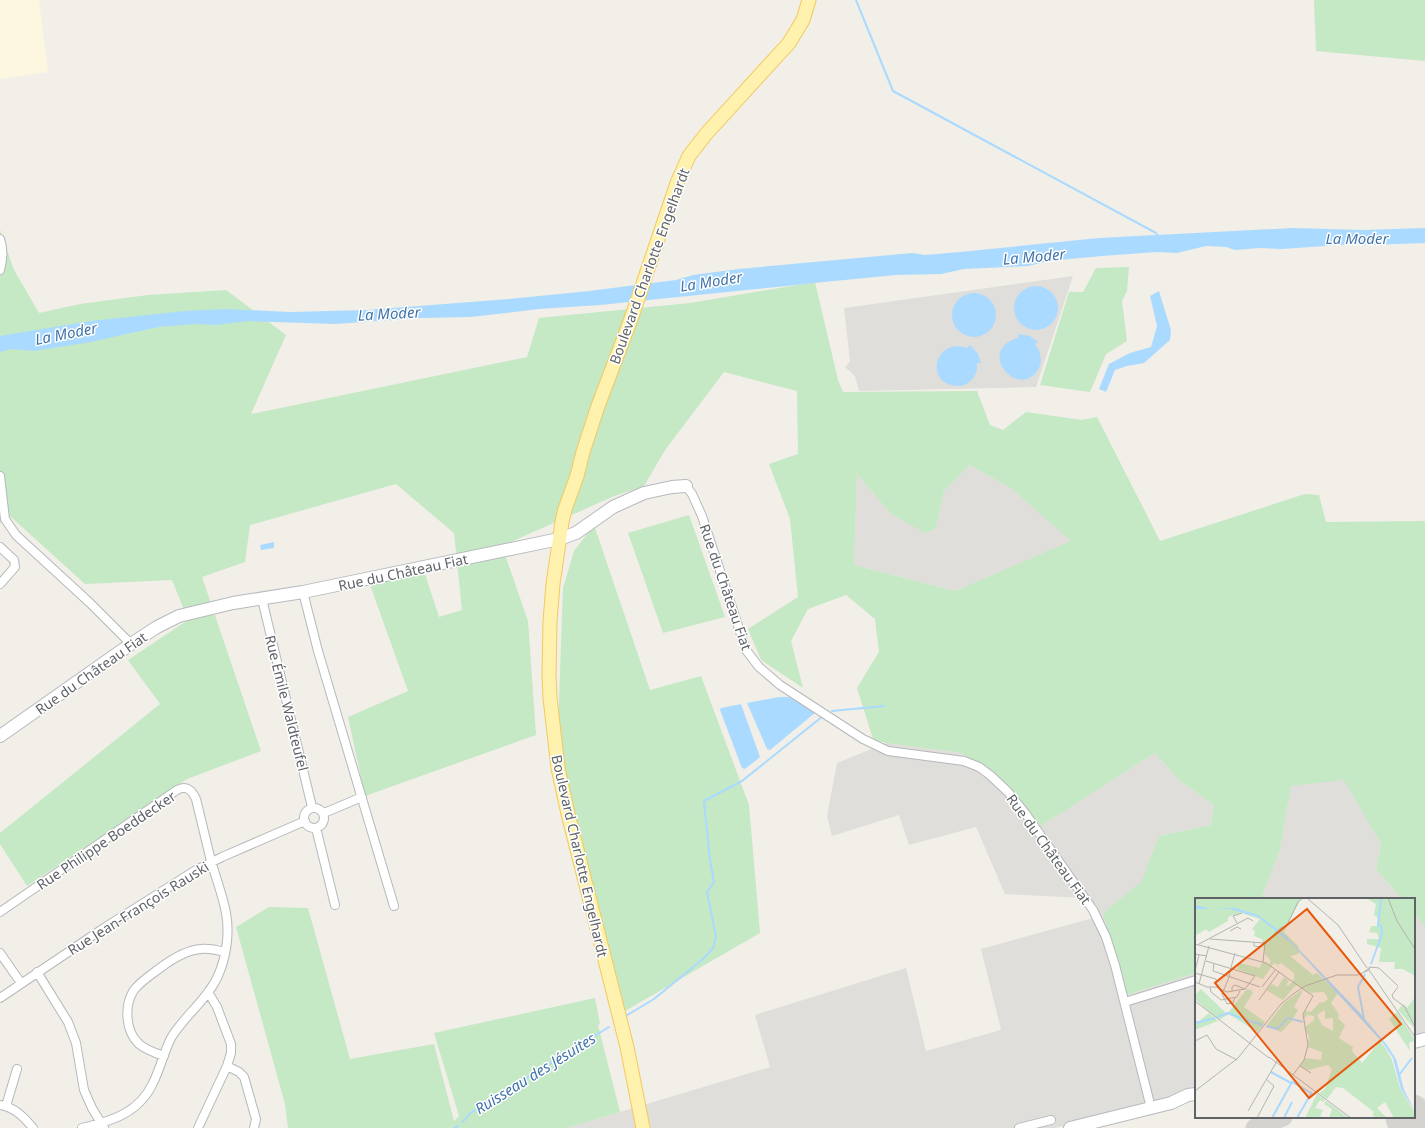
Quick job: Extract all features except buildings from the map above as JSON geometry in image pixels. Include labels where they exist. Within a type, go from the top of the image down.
[{"type":"main road","name":"Boulevard Charlotte Engelhardt","points":[[643,1128],[627,1047],[568,814],[556,755],[550,698],[549,643],[553,584],[564,509],[564,498],[575,464],[583,452],[677,182],[689,156],[706,134],[789,43],[803,20],[809,0]]},
{"type":"street","points":[[0,239],[3,252],[3,262],[0,270]]},
{"type":"street","points":[[0,476],[3,521],[131,644]]},
{"type":"street","name":"Rue du Château Fiat","points":[[0,736],[131,644],[157,627],[180,616],[233,603],[303,592],[559,539],[576,533],[613,507],[644,493],[672,487],[686,486],[692,494],[702,516],[731,609],[746,650],[751,659],[759,668],[780,685],[863,739],[888,751],[964,761],[979,767],[990,774],[1008,792],[1025,813],[1093,910],[1106,937],[1125,1002],[1151,1108]]},
{"type":"street","points":[[0,548],[14,560],[15,567],[0,584]]},
{"type":"street","points":[[303,592],[318,651],[394,906]]},
{"type":"street","name":"Rue Émile Waldteufel","points":[[262,599],[312,807]]},
{"type":"street","name":"Rue Philippe Boeddecker","points":[[0,912],[181,788],[189,789],[195,796],[211,862],[226,914],[227,938],[225,952],[217,979],[208,992],[181,1023],[171,1039],[152,1084],[143,1099],[131,1110],[116,1119],[102,1125],[83,1128]]},
{"type":"street","points":[[324,813],[362,797]]},
{"type":"street","points":[[312,807],[320,809],[324,813],[324,823],[316,828],[309,827],[305,821],[304,814],[312,807]]},
{"type":"street","name":"Rue Jean-François Rauski","points":[[0,998],[37,972],[163,890],[211,862],[305,821]]},
{"type":"street","points":[[316,828],[335,905]]},
{"type":"street","points":[[164,1056],[139,1044],[132,1034],[128,1020],[128,1005],[134,990],[144,980],[169,962],[187,952],[200,949],[214,949],[225,952]]},
{"type":"street","points":[[0,953],[21,983]]},
{"type":"street","points":[[37,972],[68,1022],[76,1043],[84,1090],[102,1125]]},
{"type":"street","points":[[1125,1002],[1195,980]]},
{"type":"street","points":[[198,1128],[227,1066],[231,1053],[231,1044],[217,1007],[208,992]]},
{"type":"street","points":[[1415,1042],[1425,1039]]},
{"type":"street","points":[[227,1066],[239,1072],[244,1077],[256,1119],[254,1128]]},
{"type":"street","points":[[17,1069],[3,1106],[25,1119],[33,1128]]},
{"type":"street","points":[[1171,1103],[1188,1095],[1195,1094]]},
{"type":"street","points":[[1070,1128],[1171,1103],[1195,1100]]},
{"type":"street","points":[[1019,1128],[1051,1120]]},
{"type":"shaded area","points":[[0,0],[39,0],[48,72],[0,79]]},
{"type":"shaded area","points":[[1073,276],[1036,387],[859,391],[855,376],[845,367],[850,361],[844,308]]},
{"type":"shaded area","points":[[970,465],[1012,489],[1072,541],[955,591],[854,565],[857,474],[890,513],[936,527],[944,491]]},
{"type":"shaded area","points":[[886,743],[962,753],[1041,826],[1155,753],[1180,781],[1214,805],[1211,825],[1159,836],[1141,883],[1103,913],[1128,995],[1195,973],[1195,1091],[1055,1128],[567,1128],[770,1067],[755,1015],[906,968],[926,1051],[1001,1030],[981,949],[1093,918],[1082,898],[1005,894],[976,827],[909,845],[899,815],[832,836],[827,816],[837,763]]},
{"type":"shaded area","points":[[1344,779],[1381,844],[1376,869],[1401,898],[1261,898],[1280,850],[1291,786]]},
{"type":"shaded area","points":[[1415,914],[1425,926],[1425,1032],[1415,1035]]},
{"type":"green space","points":[[1314,0],[1425,0],[1425,61],[1316,51]]},
{"type":"green space","points":[[0,230],[14,270],[39,313],[80,304],[148,295],[226,290],[286,335],[251,414],[527,357],[539,318],[690,303],[815,282],[838,380],[843,392],[977,391],[990,425],[1003,430],[1026,412],[1082,420],[1097,417],[1160,541],[1305,494],[1319,495],[1326,522],[1425,521],[1425,926],[1415,914],[1415,898],[1401,898],[1376,869],[1381,844],[1344,780],[1291,786],[1280,850],[1261,898],[1195,898],[1195,973],[1127,995],[1103,913],[1141,882],[1159,836],[1211,825],[1214,805],[1180,781],[1155,753],[1041,826],[962,753],[886,743],[873,739],[857,688],[879,652],[875,619],[846,595],[808,609],[791,641],[803,688],[761,660],[748,629],[798,597],[790,519],[769,464],[798,454],[797,391],[724,372],[665,450],[644,486],[612,497],[502,546],[528,621],[536,735],[365,796],[348,717],[408,691],[369,582],[424,571],[439,617],[462,610],[454,533],[396,484],[250,525],[245,562],[202,577],[261,751],[187,779],[27,886],[0,844],[0,833],[160,704],[128,660],[188,620],[172,580],[85,584],[11,517],[0,523]],"holes":[[[970,465],[1012,489],[1071,541],[955,591],[854,565],[857,474],[890,513],[925,533],[936,528],[944,491]]]},
{"type":"green space","points":[[1129,267],[1127,291],[1122,301],[1127,341],[1106,354],[1090,392],[1040,385],[1069,292],[1083,292],[1096,268]]},
{"type":"green space","points":[[689,515],[725,617],[663,633],[628,533]]},
{"type":"green space","points":[[594,525],[650,690],[701,676],[749,805],[760,933],[625,1011],[568,790],[558,728],[563,588],[574,551]]},
{"type":"green space","points":[[269,907],[308,908],[350,1059],[434,1044],[454,1121],[459,1116],[434,1033],[595,998],[600,1024],[598,1025],[620,1112],[567,1128],[288,1128],[285,1104],[236,927]]},
{"type":"water","name":"La Moder","points":[[1293,228],[1363,230],[1425,228],[1425,243],[1371,245],[1354,244],[1282,249],[1259,248],[1235,250],[1226,247],[1206,246],[1177,253],[1157,252],[1102,256],[1049,261],[1028,266],[964,269],[941,274],[896,275],[600,305],[539,309],[471,317],[421,318],[335,324],[248,321],[216,325],[196,324],[158,327],[91,342],[34,351],[12,349],[0,352],[0,336],[91,321],[185,311],[227,309],[290,312],[367,310],[589,291],[676,280],[693,275],[739,269],[912,253],[925,255],[1099,238]]},
{"type":"water","points":[[1032,286],[1040,286],[1045,287],[1052,292],[1057,299],[1057,317],[1052,324],[1045,329],[1032,330],[1024,327],[1017,320],[1014,312],[1014,304],[1017,296],[1024,289]]},
{"type":"water","points":[[1159,291],[1171,330],[1170,340],[1144,363],[1115,370],[1106,392],[1099,389],[1109,364],[1130,353],[1151,347],[1157,326],[1150,296]]},
{"type":"water","points":[[970,293],[978,293],[983,294],[990,299],[995,306],[995,324],[990,331],[983,336],[970,337],[962,334],[955,327],[952,319],[952,311],[955,303],[962,296]]},
{"type":"water","points":[[1018,334],[1030,336],[1038,342],[1035,344],[1040,352],[1041,358],[1039,368],[1031,377],[1022,380],[1012,377],[1005,371],[1000,362],[1000,353],[1005,344],[1018,338]]},
{"type":"water","points":[[970,345],[978,354],[981,363],[977,363],[977,370],[973,378],[966,384],[959,386],[953,386],[943,381],[938,375],[937,367],[938,360],[942,353],[948,348],[957,346],[967,348]]},
{"type":"water","points":[[274,542],[274,548],[261,550],[260,545]]},
{"type":"water","points":[[779,697],[789,697],[816,712],[770,750],[767,749],[747,703]]},
{"type":"water","points":[[741,704],[760,757],[745,769],[742,768],[720,710],[721,708]]},
{"type":"waterway","points":[[856,0],[893,91],[1156,233],[1158,236]]},
{"type":"waterway","points":[[832,711],[884,706]]},
{"type":"waterway","name":"Ruisseau des Jésuites","points":[[624,1017],[654,999],[703,959],[713,948],[716,937],[707,892],[714,882],[710,860],[704,801],[742,781],[823,716]]},
{"type":"waterway","name":"Ruisseau des Jésuites","points":[[463,1122],[470,1113],[609,1027]]},
{"type":"waterway","name":"Ruisseau des Jésuites","points":[[454,1128],[458,1126]]},
{"type":"taxiway","points":[[1255,1128],[1280,1118]]},
{"type":"runway","points":[[1409,1118],[1413,1128]]}]
